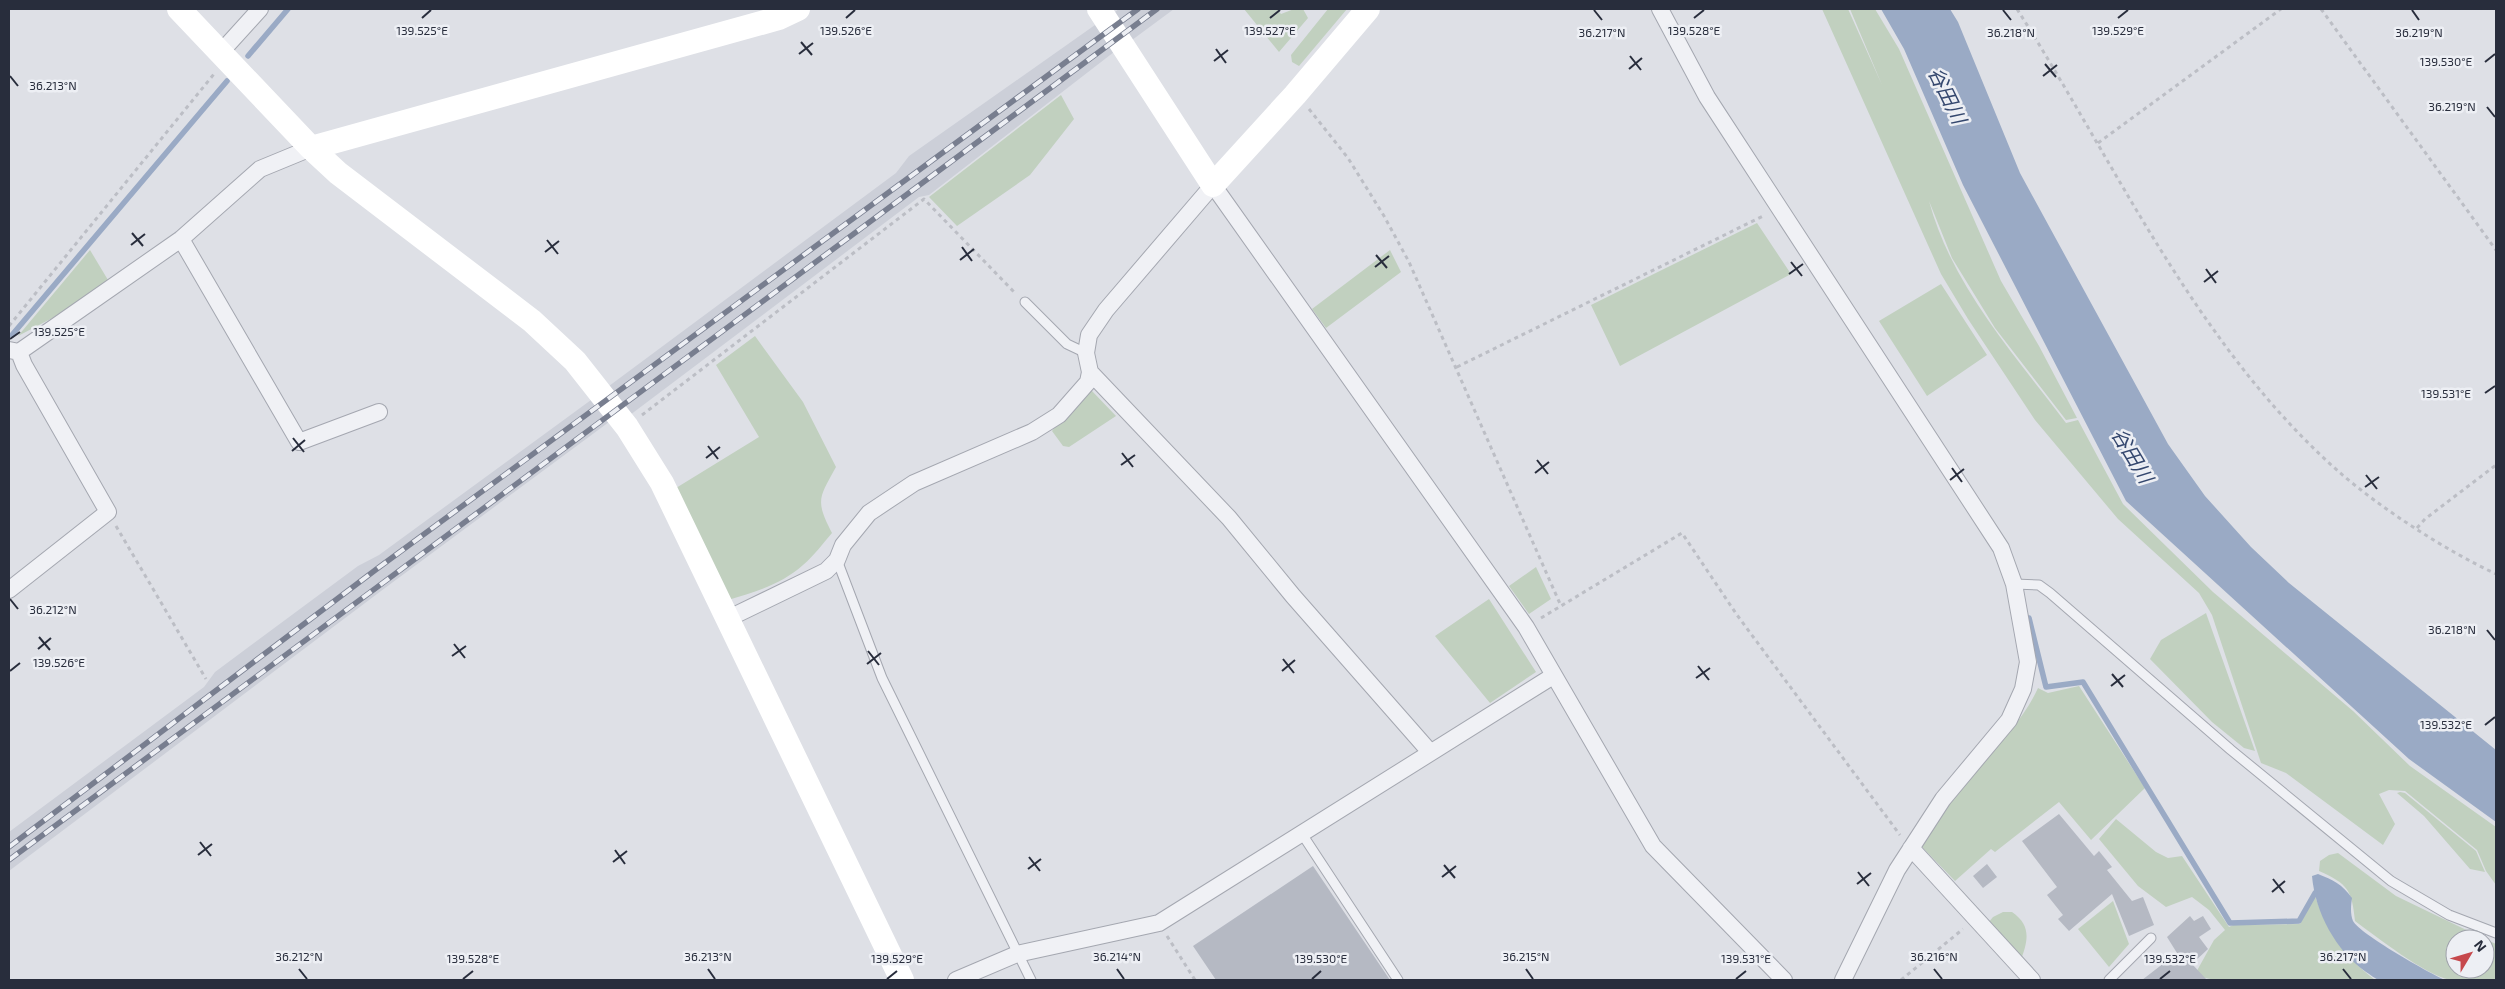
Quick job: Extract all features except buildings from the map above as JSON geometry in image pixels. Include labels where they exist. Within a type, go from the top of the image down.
[{"type":"street","points":[[179,9],[338,173],[532,320],[575,361],[626,427],[662,483],[902,980]]},
{"type":"street","points":[[221,52],[260,9]]},
{"type":"street","points":[[1099,9],[1213,185],[1526,627],[1653,846],[1784,980]]},
{"type":"street","points":[[727,619],[826,571],[837,560],[843,545],[870,513],[914,483],[1032,432],[1059,415],[1088,382],[1090,372],[1086,353],[1089,335],[1106,310],[1368,9]]},
{"type":"street","points":[[1660,9],[1707,97],[2001,548],[2014,584],[2028,662],[2023,689],[2009,720],[1907,842],[1896,870],[1843,980]]},
{"type":"street","points":[[9,590],[108,512],[24,365],[14,351],[181,239],[260,169],[312,148],[782,12]]},
{"type":"street","points":[[181,239],[299,442],[379,412]]},
{"type":"street","points":[[1090,372],[1228,518],[1293,596],[1430,752]]},
{"type":"street","points":[[956,980],[1017,954],[1159,923],[1553,676]]},
{"type":"street","points":[[1907,842],[2032,980]]},
{"type":"lane","points":[[1025,302],[1067,344],[1086,353]]},
{"type":"lane","points":[[837,560],[882,678],[1017,954],[1032,980]]},
{"type":"lane","points":[[2014,584],[2039,585],[2050,593],[2239,757],[2391,881],[2449,915],[2496,933]]},
{"type":"lane","points":[[1302,834],[1398,980]]},
{"type":"lane","points":[[2109,980],[2151,938]]},
{"type":"path","points":[[2017,9],[2159,246],[2193,298],[2260,388],[2338,471],[2374,499],[2452,552],[2496,574]]},
{"type":"path","points":[[2098,144],[2281,9]]},
{"type":"path","points":[[2321,9],[2496,250]]},
{"type":"path","points":[[9,326],[218,68],[221,52]]},
{"type":"path","points":[[1295,95],[1303,101],[1348,158],[1384,216],[1409,262],[1561,606]]},
{"type":"path","points":[[626,427],[924,199],[1025,302]]},
{"type":"path","points":[[1457,367],[1769,212]]},
{"type":"path","points":[[2417,528],[2425,519],[2496,465]]},
{"type":"path","points":[[108,512],[206,679]]},
{"type":"path","points":[[1526,627],[1682,533],[1737,616],[1907,842]]},
{"type":"path","points":[[1902,980],[1976,919]]},
{"type":"path","points":[[1159,923],[1194,980]]},
{"type":"shaded area","points":[[1119,9],[1174,9],[1128,43],[1111,15]]},
{"type":"shaded area","points":[[1095,25],[1114,52],[929,195],[919,197],[630,415],[609,386],[896,173],[909,156]]},
{"type":"shaded area","points":[[591,400],[609,422],[9,871],[9,832],[204,687],[215,672],[358,566],[379,555]]},
{"type":"green space","points":[[1244,9],[1277,9],[1281,14],[1294,9],[1303,9],[1308,18],[1279,52]]},
{"type":"green space","points":[[1328,9],[1347,9],[1299,66],[1292,62],[1291,55]]},
{"type":"green space","points":[[1822,9],[1848,9],[1882,85],[1850,9],[1875,9],[1899,49],[2001,281],[2039,346],[2077,418],[2066,420],[1995,328],[1952,258],[1929,201],[1939,232],[1953,262],[1987,318],[2066,423],[2078,420],[2123,504],[2213,592],[2353,711],[2410,766],[2496,827],[2496,885],[2486,871],[2477,850],[2405,791],[2389,790],[2379,794],[2395,824],[2383,845],[2286,773],[2261,763],[2212,615],[2199,593],[2118,519],[2035,420],[1968,319],[1941,274]]},
{"type":"green space","points":[[1061,95],[1074,119],[1030,175],[957,226],[929,197]]},
{"type":"green space","points":[[1757,223],[1791,274],[1620,366],[1591,305]]},
{"type":"green space","points":[[90,250],[108,280],[62,313],[18,336]]},
{"type":"green space","points":[[1390,250],[1401,272],[1326,328],[1312,309]]},
{"type":"green space","points":[[1941,284],[1987,355],[1927,396],[1879,321]]},
{"type":"green space","points":[[755,336],[803,402],[836,467],[821,499],[823,513],[832,533],[815,554],[795,572],[758,590],[728,600],[676,488],[759,437],[716,365]]},
{"type":"green space","points":[[1085,390],[1092,391],[1116,416],[1069,447],[1063,446],[1052,431]]},
{"type":"green space","points":[[1536,567],[1551,599],[1529,614],[1509,586]]},
{"type":"green space","points":[[1489,599],[1536,672],[1490,703],[1435,636]]},
{"type":"green space","points":[[2206,613],[2255,751],[2244,748],[2212,722],[2150,659],[2161,640]]},
{"type":"green space","points":[[2079,686],[2145,788],[2091,840],[2059,802],[1995,852],[1991,849],[1955,881],[1921,846],[1964,784],[2012,729],[2026,710],[2038,688],[2048,693]]},
{"type":"green space","points":[[2397,793],[2405,793],[2476,851],[2485,872],[2470,869],[2424,816]]},
{"type":"green space","points":[[2116,819],[2156,852],[2168,858],[2182,856],[2229,927],[2233,925],[2300,924],[2315,896],[2320,910],[2338,943],[2354,962],[2375,980],[2216,980],[2194,976],[2214,940],[2225,930],[2209,910],[2192,897],[2166,907],[2138,886],[2099,839]]},
{"type":"green space","points":[[2338,853],[2396,896],[2465,929],[2445,929],[2445,978],[2427,971],[2401,955],[2355,921],[2352,902],[2347,889],[2336,880],[2319,871],[2320,861],[2329,855]]},
{"type":"green space","points":[[2113,901],[2129,944],[2109,967],[2078,929]]},
{"type":"green space","points":[[2003,912],[2012,912],[2023,923],[2025,928],[2026,941],[2020,962],[1988,923],[1993,917]]},
{"type":"green space","points":[[2496,944],[2496,980],[2447,979],[2495,979]]},
{"type":"water","name":"谷田川","points":[[1881,9],[1950,9],[1958,22],[2020,173],[2168,444],[2205,496],[2251,547],[2289,583],[2496,750],[2496,822],[2409,759],[2126,501],[1963,185],[1904,49]]},
{"type":"water","points":[[2318,874],[2337,883],[2352,898],[2352,918],[2358,927],[2396,953],[2445,980],[2401,982],[2379,980],[2355,963],[2337,942],[2322,917],[2317,903],[2312,876]]},
{"type":"waterway","points":[[248,56],[288,9]]},
{"type":"waterway","points":[[12,335],[227,81]]},
{"type":"waterway","points":[[2029,618],[2046,687],[2083,682],[2230,923],[2299,921],[2315,893]]},
{"type":"railway","points":[[9,847],[378,568],[1138,9]]},
{"type":"railway","points":[[9,860],[1157,9]]}]
